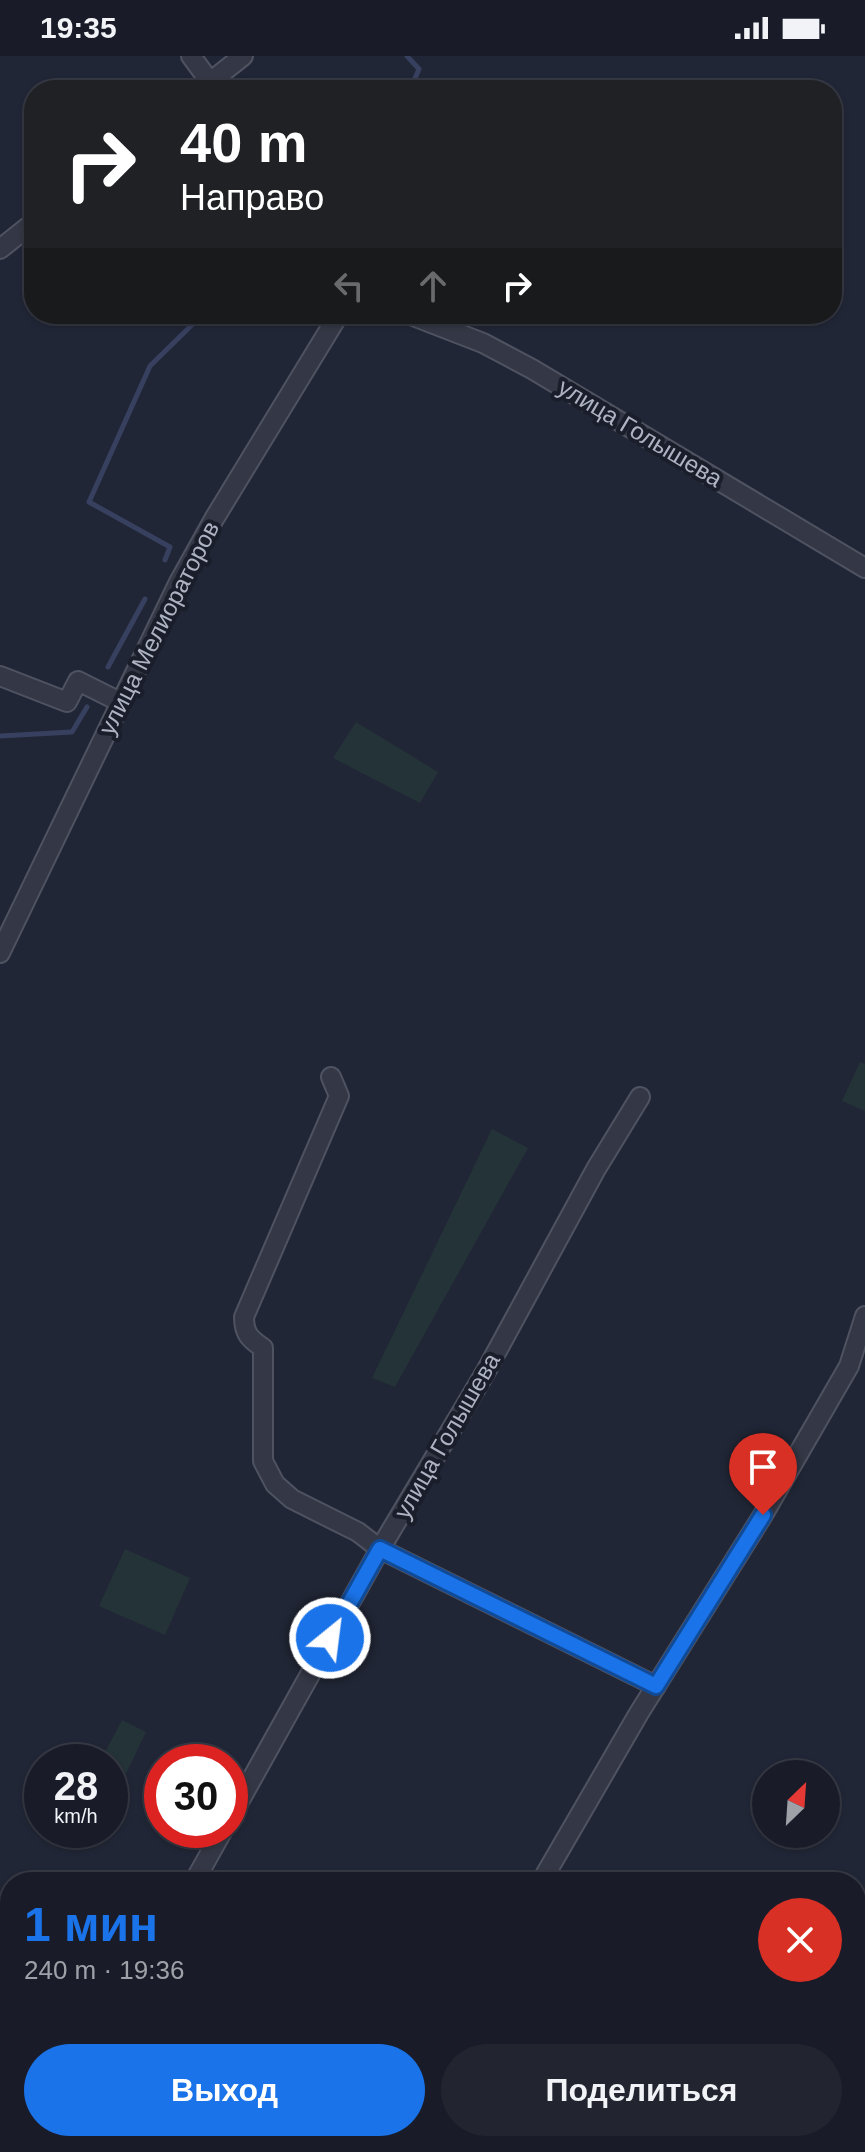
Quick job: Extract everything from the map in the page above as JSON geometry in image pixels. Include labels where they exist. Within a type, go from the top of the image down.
[{"type":"street","points":[[191,56],[204,80]]},
{"type":"street","points":[[216,80],[243,56]]},
{"type":"street","points":[[0,249],[24,230]]},
{"type":"street","name":"улица Мелиораторов","points":[[0,953],[120,702],[214,519],[333,324]]},
{"type":"street","name":"улица Голышева","points":[[434,324],[483,343],[532,369],[865,568]]},
{"type":"street","points":[[0,676],[67,702],[78,681],[120,702]]},
{"type":"street","points":[[331,1077],[339,1096],[244,1317],[244,1330],[250,1339],[263,1348],[263,1461],[275,1484],[292,1499],[358,1532],[380,1549],[656,1686]]},
{"type":"street","name":"улица Голышева","points":[[248,1786],[380,1549],[485,1373],[596,1169],[640,1097]]},
{"type":"street","points":[[547,1872],[656,1686],[763,1515],[849,1366],[865,1316]]},
{"type":"street","points":[[200,1872],[213,1848]]},
{"type":"shaded area","points":[[356,722],[438,772],[420,803],[333,758]]},
{"type":"shaded area","points":[[860,1062],[865,1064],[865,1111],[842,1101]]},
{"type":"shaded area","points":[[492,1129],[528,1148],[395,1387],[372,1378]]},
{"type":"shaded area","points":[[125,1549],[190,1578],[165,1635],[99,1606]]},
{"type":"shaded area","points":[[122,1720],[146,1732],[128,1770],[128,1744],[109,1744]]},
{"type":"waterway","points":[[407,56],[419,69],[414,80]]},
{"type":"waterway","points":[[165,560],[170,547],[89,502],[150,366],[193,324]]},
{"type":"waterway","points":[[108,667],[145,599]]},
{"type":"waterway","points":[[0,736],[72,732],[87,707]]},
{"type":"route","points":[[330,1638],[380,1549],[656,1686],[763,1515]]}]
